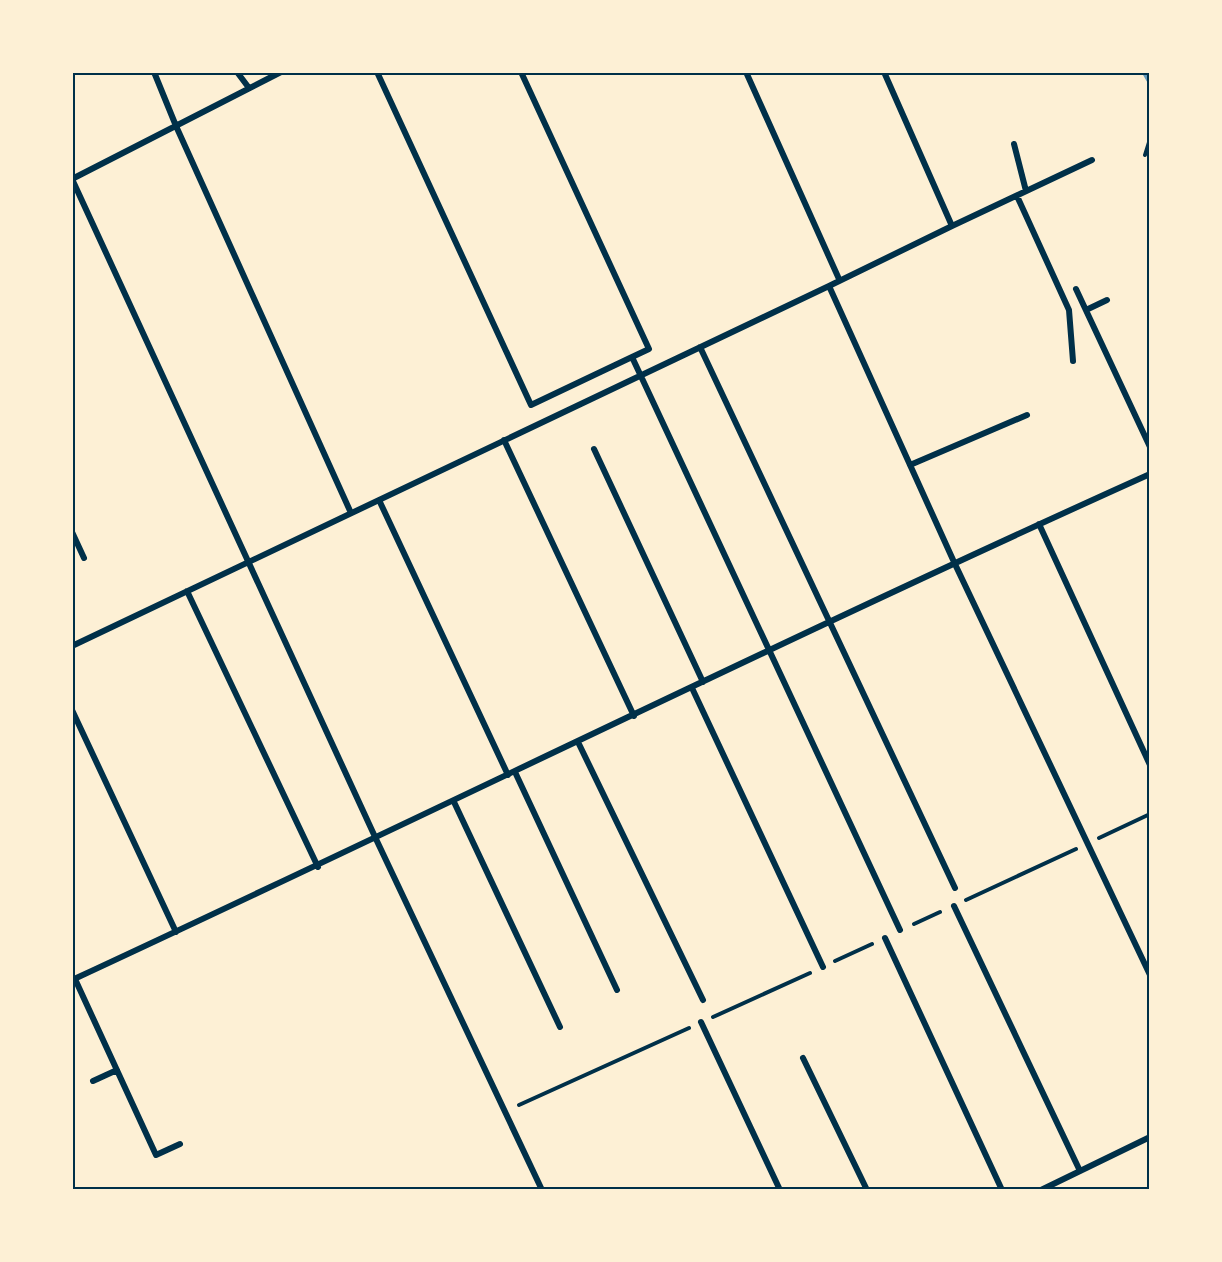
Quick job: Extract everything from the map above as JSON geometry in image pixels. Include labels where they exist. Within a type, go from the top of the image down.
[{"type":"street","points":[[154,72],[176,126],[351,513]]},
{"type":"street","points":[[237,72],[249,88]]},
{"type":"street","points":[[281,72],[72,179],[376,839],[542,1190]]},
{"type":"street","points":[[376,72],[531,405],[648,349],[521,72]]},
{"type":"street","points":[[746,72],[839,279]]},
{"type":"street","points":[[884,72],[952,226]]},
{"type":"street","points":[[1014,144],[1026,191]]},
{"type":"street","points":[[72,646],[1092,160]]},
{"type":"street","points":[[1017,196],[1069,310],[1073,361]]},
{"type":"street","points":[[829,286],[954,562],[1150,975]]},
{"type":"street","points":[[1076,289],[1150,447]]},
{"type":"street","points":[[1086,310],[1107,300]]},
{"type":"street","points":[[700,347],[828,622],[956,888]]},
{"type":"street","points":[[632,357],[900,930]]},
{"type":"street","points":[[910,465],[1027,415]]},
{"type":"street","points":[[504,440],[634,716]]},
{"type":"street","points":[[594,449],[703,682]]},
{"type":"street","points":[[180,1144],[156,1155],[74,980],[318,867],[954,562],[1150,474]]},
{"type":"street","points":[[379,500],[508,776]]},
{"type":"street","points":[[1039,524],[1149,762]]},
{"type":"street","points":[[72,532],[84,558]]},
{"type":"street","points":[[188,591],[318,867]]},
{"type":"street","points":[[692,688],[823,967]]},
{"type":"street","points":[[72,710],[176,932]]},
{"type":"street","points":[[578,742],[703,1000]]},
{"type":"street","points":[[516,772],[617,990]]},
{"type":"street","points":[[454,802],[560,1027]]},
{"type":"street","points":[[954,906],[1080,1171]]},
{"type":"street","points":[[885,938],[1002,1190]]},
{"type":"street","points":[[701,1022],[780,1190]]},
{"type":"street","points":[[803,1058],[867,1190]]},
{"type":"street","points":[[93,1081],[117,1070]]},
{"type":"street","points":[[1041,1190],[1150,1137]]},
{"type":"path","points":[[1145,155],[1150,139]]},
{"type":"waterway","points":[[1146,72],[1150,79]]}]
